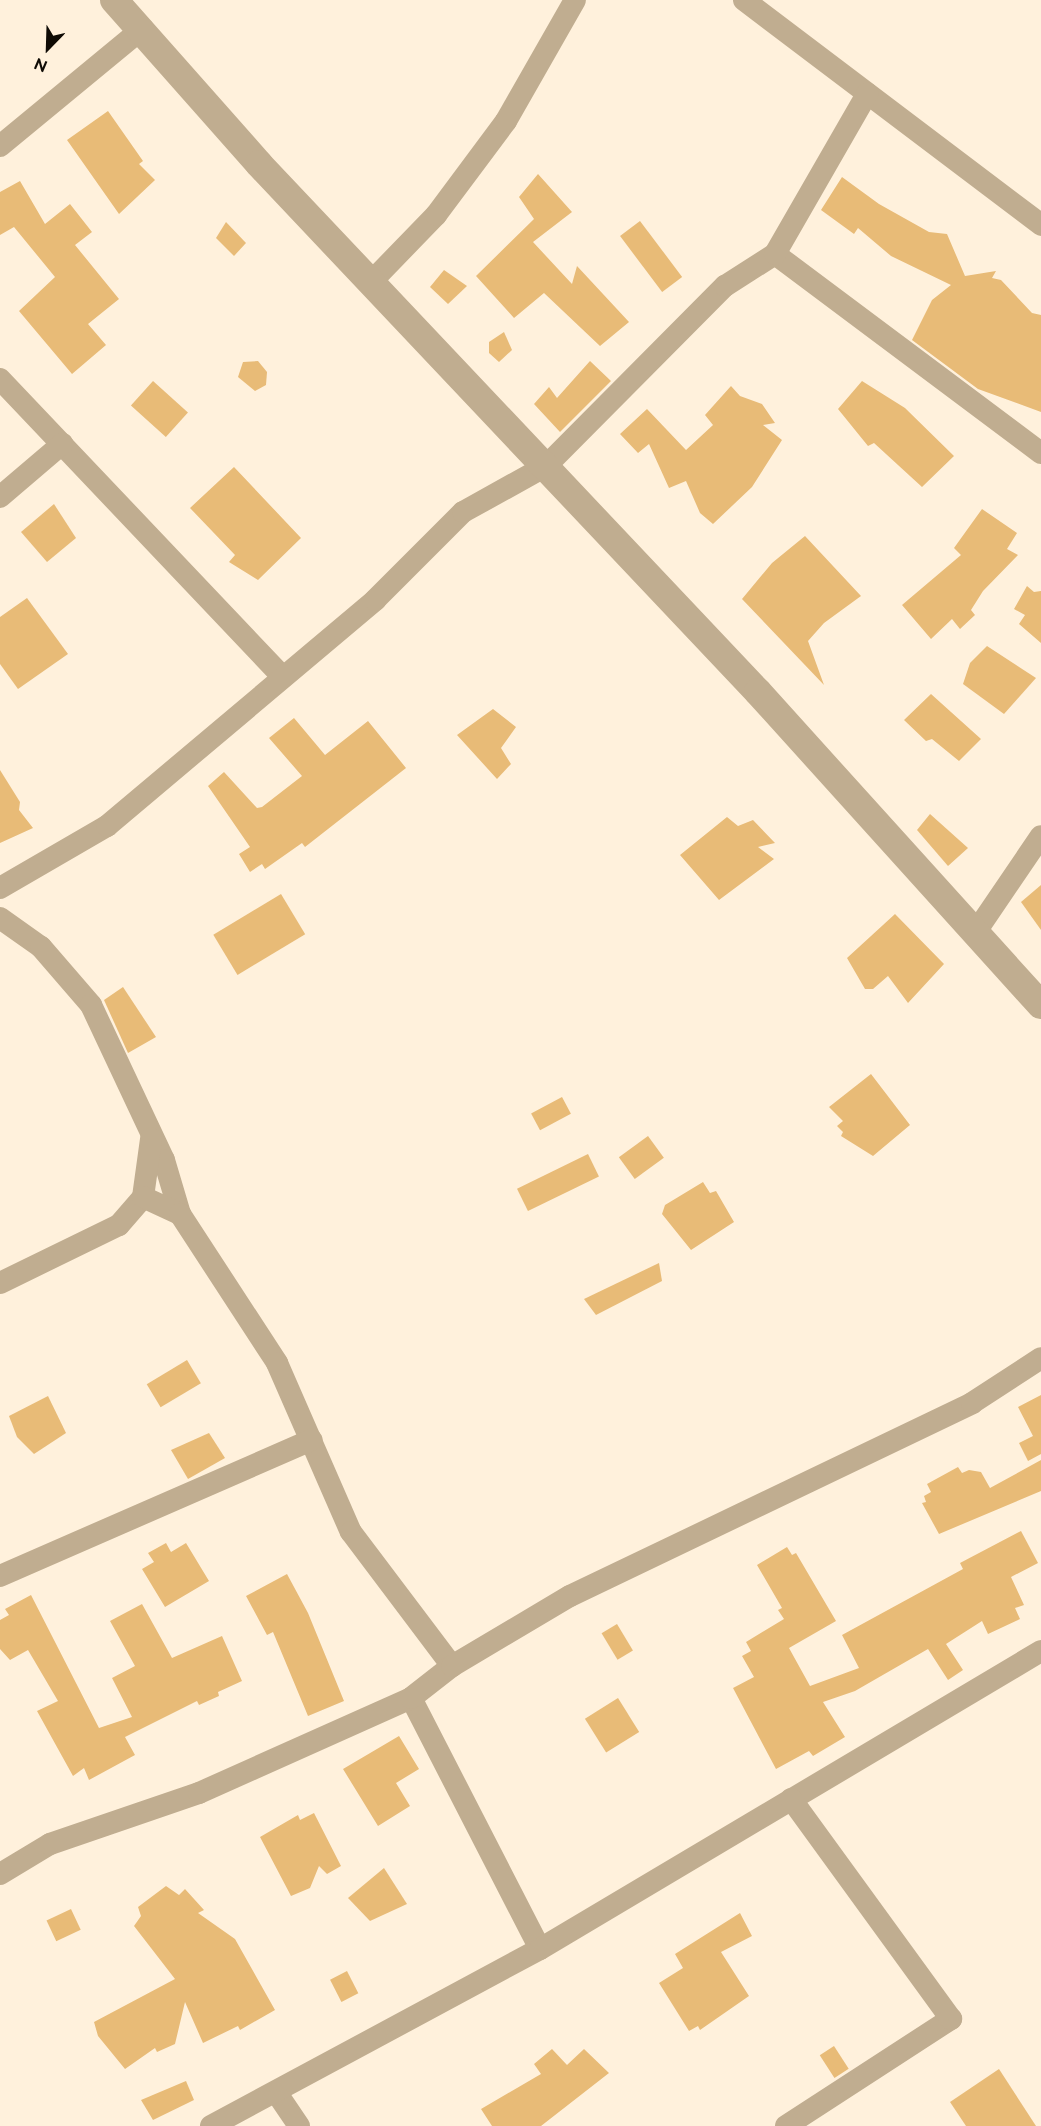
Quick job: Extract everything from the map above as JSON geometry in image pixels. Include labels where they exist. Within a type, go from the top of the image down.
[{"type":"street","points":[[114,0],[143,28],[260,164],[373,280],[758,692],[1041,1005]]},
{"type":"street","points":[[373,280],[436,215],[506,122],[575,0]]},
{"type":"street","points":[[753,4],[867,94],[1041,225]]},
{"type":"street","points":[[0,146],[143,28]]},
{"type":"street","points":[[0,888],[107,826],[375,600],[464,512],[546,466],[725,286],[775,254],[867,94]]},
{"type":"street","points":[[775,254],[1041,453]]},
{"type":"street","points":[[0,379],[283,677]]},
{"type":"street","points":[[0,497],[62,444]]},
{"type":"street","points":[[975,933],[1041,837]]},
{"type":"street","points":[[0,918],[41,947],[91,1005],[151,1139],[164,1160],[180,1214],[277,1363],[351,1532],[452,1666]]},
{"type":"street","points":[[0,1283],[119,1226],[142,1197],[151,1139]]},
{"type":"street","points":[[142,1197],[180,1214]]},
{"type":"street","points":[[0,1874],[50,1844],[199,1793],[411,1698],[452,1666],[570,1596],[972,1403],[1041,1358]]},
{"type":"street","points":[[0,1576],[312,1440]]},
{"type":"street","points":[[211,2126],[540,1949],[1041,1651]]},
{"type":"street","points":[[411,1698],[540,1949]]},
{"type":"street","points":[[786,2126],[951,2019],[791,1799]]},
{"type":"street","points":[[276,2092],[299,2126]]},
{"type":"building","points":[[108,111],[143,161],[139,164],[155,180],[119,214],[67,140]]},
{"type":"building","points":[[538,174],[572,212],[533,242],[572,284],[577,266],[629,322],[600,346],[544,293],[514,318],[476,276],[534,219],[519,197]]},
{"type":"building","points":[[842,177],[879,204],[929,232],[947,234],[965,276],[996,271],[992,278],[1001,280],[1032,313],[1041,315],[1041,412],[978,389],[912,340],[932,300],[951,285],[891,256],[858,228],[854,234],[821,210]]},
{"type":"building","points":[[20,181],[45,224],[70,204],[92,232],[75,245],[119,299],[88,324],[106,345],[72,374],[19,311],[55,277],[14,227],[0,235],[0,192]]},
{"type":"building","points":[[640,221],[682,277],[662,292],[620,236]]},
{"type":"building","points":[[226,222],[246,243],[234,256],[216,238]]},
{"type":"building","points":[[444,270],[467,286],[448,304],[430,287]]},
{"type":"building","points":[[504,332],[512,350],[499,362],[489,353],[489,342]]},
{"type":"building","points":[[258,361],[267,372],[266,385],[255,391],[238,377],[243,362]]},
{"type":"building","points":[[590,361],[611,381],[560,432],[534,404],[549,387],[557,398]]},
{"type":"building","points":[[153,381],[188,412],[166,437],[131,406]]},
{"type":"building","points":[[862,381],[905,408],[954,456],[922,487],[874,443],[868,446],[838,409]]},
{"type":"building","points":[[731,386],[740,396],[762,404],[775,423],[763,425],[782,440],[752,487],[713,524],[700,513],[686,481],[669,488],[649,444],[638,453],[620,434],[647,409],[686,450],[713,425],[705,415]]},
{"type":"building","points":[[234,467],[301,538],[258,580],[229,562],[235,555],[190,508]]},
{"type":"building","points":[[54,504],[76,538],[47,562],[21,532]]},
{"type":"building","points":[[982,509],[1017,533],[1007,549],[1018,555],[983,591],[971,610],[975,615],[960,629],[952,619],[931,639],[902,605],[961,555],[954,548]]},
{"type":"building","points":[[805,536],[861,596],[824,623],[808,641],[824,685],[742,599],[772,563]]},
{"type":"building","points":[[1027,586],[1034,592],[1041,591],[1041,643],[1019,624],[1025,615],[1014,609]]},
{"type":"building","points":[[27,598],[68,654],[18,689],[0,664],[0,617]]},
{"type":"building","points":[[987,646],[1036,678],[1004,714],[963,684],[970,663]]},
{"type":"building","points":[[931,694],[981,739],[959,761],[932,739],[926,741],[904,720]]},
{"type":"building","points":[[493,709],[516,727],[501,748],[511,764],[497,779],[457,735]]},
{"type":"building","points":[[294,718],[325,755],[368,721],[406,768],[305,847],[302,843],[265,869],[262,864],[250,872],[239,854],[250,847],[208,786],[224,772],[257,808],[262,807],[302,776],[269,738]]},
{"type":"building","points":[[0,770],[20,802],[19,810],[33,828],[0,843]]},
{"type":"building","points":[[930,814],[968,848],[948,866],[917,830]]},
{"type":"building","points":[[727,817],[738,826],[753,820],[775,843],[758,847],[774,859],[719,900],[680,855]]},
{"type":"building","points":[[1041,885],[1041,930],[1021,902]]},
{"type":"building","points":[[281,894],[305,934],[237,975],[213,935]]},
{"type":"building","points":[[895,914],[944,964],[908,1003],[888,976],[873,989],[865,989],[847,958]]},
{"type":"building","points":[[123,987],[156,1037],[128,1053],[104,1000]]},
{"type":"building","points":[[871,1074],[910,1125],[873,1156],[841,1136],[843,1132],[837,1126],[843,1121],[829,1107]]},
{"type":"building","points":[[562,1097],[571,1114],[540,1130],[531,1113]]},
{"type":"building","points":[[648,1136],[664,1158],[635,1179],[619,1157]]},
{"type":"building","points":[[588,1154],[599,1176],[528,1211],[517,1189]]},
{"type":"building","points":[[703,1182],[710,1193],[716,1191],[734,1222],[691,1250],[662,1214],[665,1205]]},
{"type":"building","points":[[659,1263],[662,1281],[596,1315],[584,1299]]},
{"type":"building","points":[[187,1360],[201,1383],[161,1407],[147,1384]]},
{"type":"building","points":[[1041,1395],[1041,1454],[1028,1461],[1019,1443],[1033,1436],[1018,1407]]},
{"type":"building","points":[[48,1396],[66,1433],[34,1454],[17,1437],[9,1416]]},
{"type":"building","points":[[209,1433],[225,1458],[188,1479],[171,1450]]},
{"type":"building","points":[[1041,1460],[1041,1491],[939,1534],[922,1503],[926,1502],[924,1496],[931,1492],[927,1484],[958,1467],[962,1473],[969,1470],[981,1472],[990,1488]]},
{"type":"building","points":[[1021,1531],[1038,1563],[1011,1577],[1024,1605],[1015,1608],[1020,1619],[988,1634],[982,1621],[946,1644],[963,1670],[948,1680],[928,1649],[855,1691],[823,1702],[845,1737],[813,1756],[809,1751],[776,1769],[733,1688],[754,1677],[742,1656],[751,1651],[746,1642],[784,1619],[778,1610],[782,1608],[757,1565],[787,1547],[792,1555],[796,1553],[836,1621],[789,1648],[810,1686],[859,1668],[842,1635],[963,1569],[960,1563]]},
{"type":"building","points":[[166,1543],[171,1552],[186,1543],[209,1581],[165,1607],[142,1569],[154,1562],[148,1553]]},
{"type":"building","points":[[287,1574],[308,1613],[344,1701],[308,1716],[273,1632],[267,1635],[246,1596]]},
{"type":"building","points":[[31,1595],[99,1728],[132,1717],[112,1678],[135,1666],[110,1621],[142,1604],[172,1658],[222,1636],[242,1681],[218,1692],[219,1696],[199,1705],[197,1701],[125,1737],[135,1755],[89,1780],[84,1768],[73,1776],[37,1711],[58,1701],[28,1650],[10,1660],[0,1649],[0,1620],[9,1615],[5,1609]]},
{"type":"building","points":[[617,1624],[633,1651],[618,1660],[602,1633]]},
{"type":"building","points":[[618,1698],[639,1732],[606,1753],[585,1719]]},
{"type":"building","points":[[399,1736],[419,1769],[396,1783],[410,1806],[378,1826],[343,1769]]},
{"type":"building","points":[[314,1813],[341,1866],[327,1874],[319,1866],[310,1888],[291,1896],[260,1837],[298,1815],[300,1820]]},
{"type":"building","points":[[384,1868],[407,1904],[370,1921],[348,1898]]},
{"type":"building","points":[[166,1886],[179,1895],[185,1889],[204,1910],[198,1913],[235,1939],[275,2010],[240,2030],[238,2026],[203,2043],[185,2002],[175,2044],[157,2052],[155,2048],[125,2069],[98,2036],[94,2022],[175,1979],[134,1926],[141,1916],[138,1907]]},
{"type":"building","points":[[71,1909],[81,1930],[56,1941],[47,1920]]},
{"type":"building","points":[[740,1913],[752,1936],[721,1952],[749,1996],[700,2030],[698,2026],[689,2031],[659,1983],[683,1968],[675,1954]]},
{"type":"building","points":[[347,1971],[358,1993],[341,2002],[330,1980]]},
{"type":"building","points":[[834,2046],[849,2069],[834,2078],[820,2055]]},
{"type":"building","points":[[552,2049],[567,2065],[584,2049],[609,2073],[541,2126],[492,2126],[481,2109],[541,2074],[534,2064]]},
{"type":"building","points":[[999,2069],[1036,2126],[966,2126],[950,2102]]},
{"type":"building","points":[[186,2081],[194,2100],[153,2120],[141,2100]]}]
